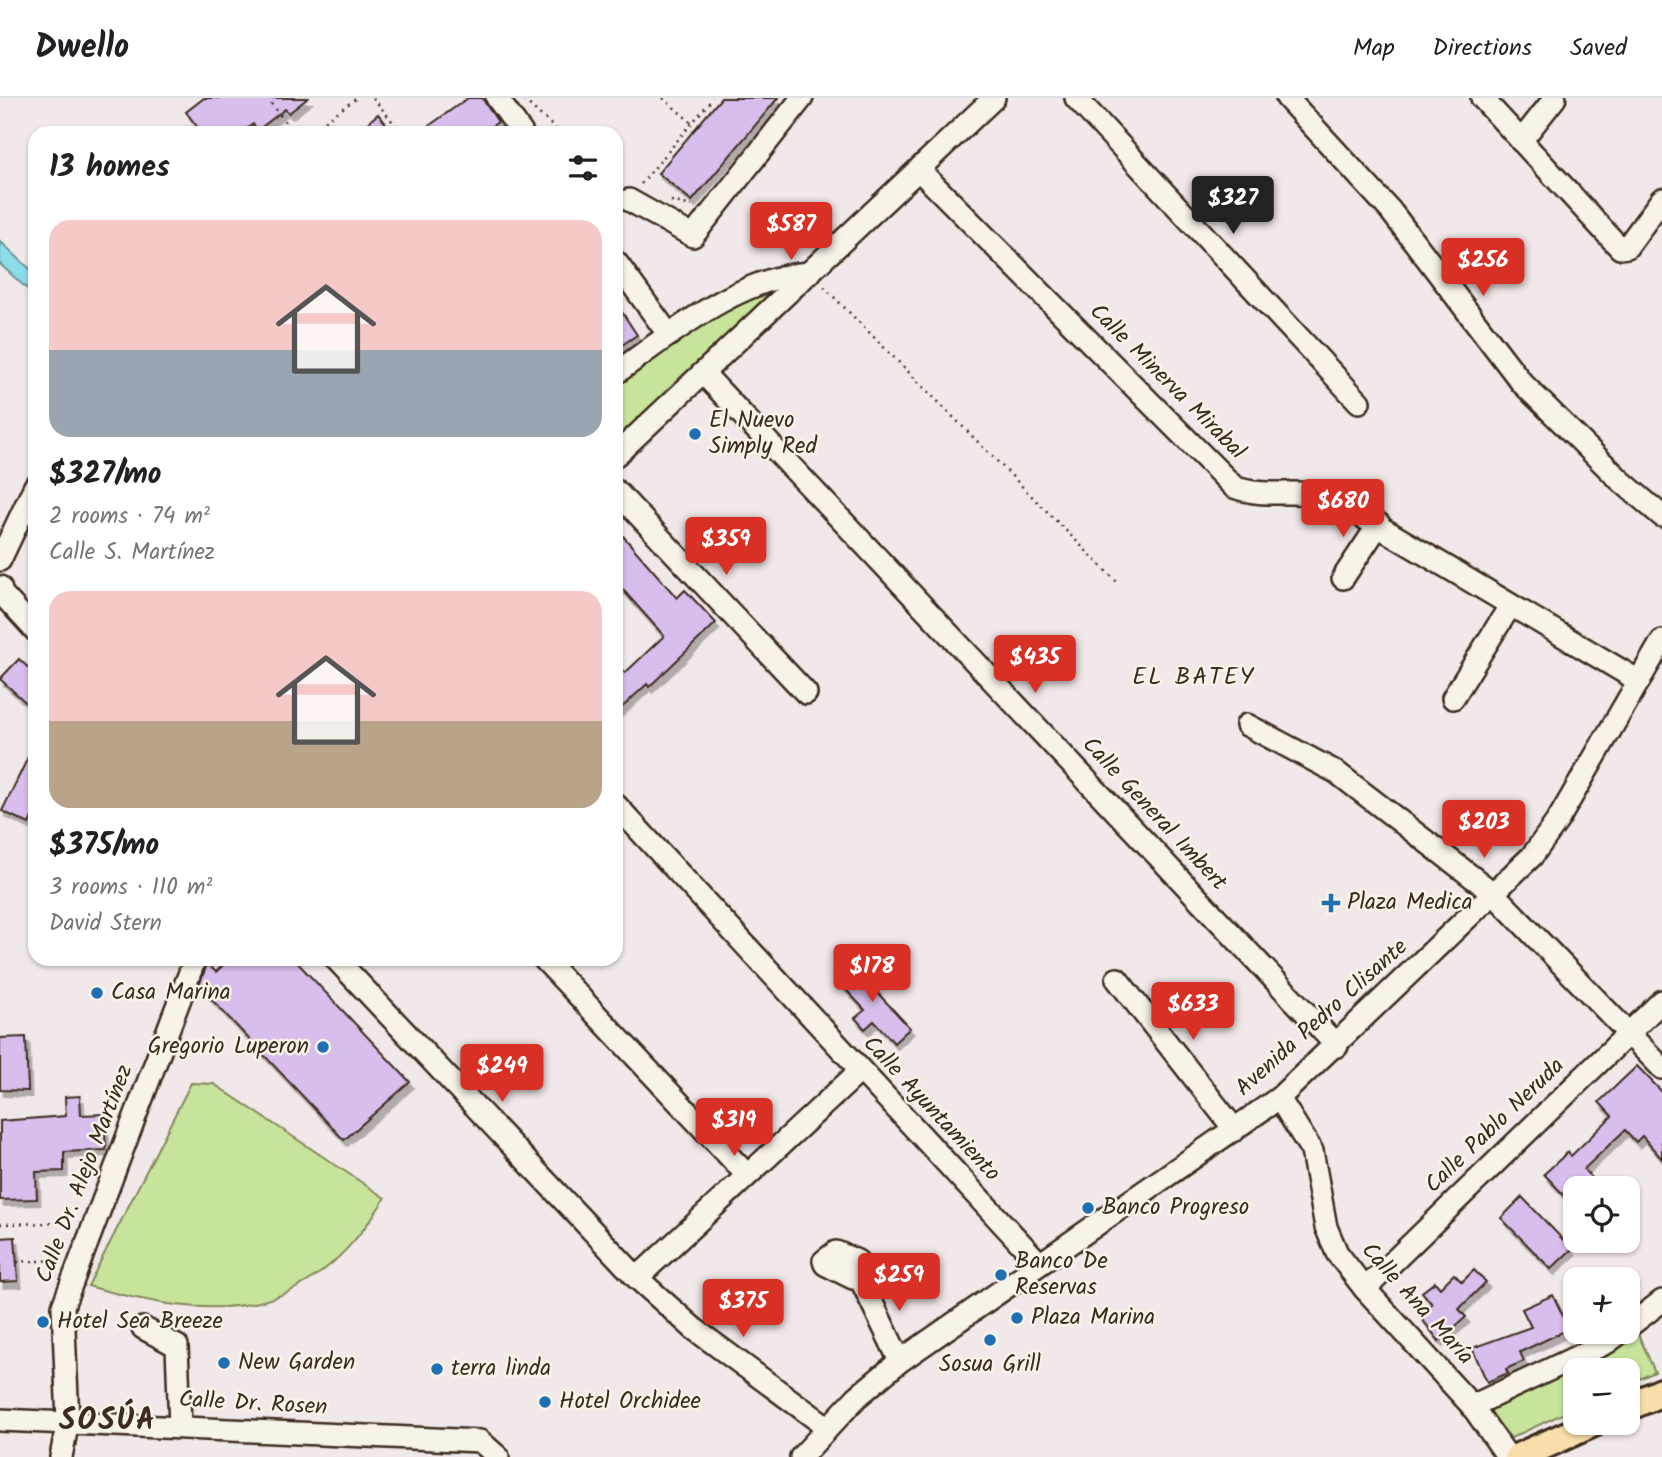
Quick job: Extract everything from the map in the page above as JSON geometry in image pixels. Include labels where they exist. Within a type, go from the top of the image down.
[{"type":"main road","points":[[1640,1402],[1662,1392]]},
{"type":"main road","points":[[1518,1457],[1567,1435]]},
{"type":"street","points":[[497,98],[517,126]]},
{"type":"street","points":[[629,200],[692,236],[802,98]]},
{"type":"street","points":[[623,448],[994,98]]},
{"type":"street","points":[[1076,98],[1359,402]]},
{"type":"street","points":[[1287,98],[1390,210],[1522,383],[1620,480],[1662,516]]},
{"type":"street","points":[[1482,98],[1620,248],[1627,247],[1662,199]]},
{"type":"street","points":[[1521,141],[1555,98]]},
{"type":"street","name":"Calle Minerva Mirabal","points":[[919,170],[1234,487],[1257,494],[1320,495],[1379,524],[1510,606],[1639,681]]},
{"type":"street","points":[[623,368],[670,335],[750,286],[773,278],[810,273]]},
{"type":"street","points":[[623,284],[670,335]]},
{"type":"street","name":"Calle General Imbert","points":[[703,373],[1337,1046]]},
{"type":"street","points":[[623,498],[806,693]]},
{"type":"street","points":[[0,561],[28,501]]},
{"type":"street","points":[[1343,578],[1379,524]]},
{"type":"street","points":[[1,591],[28,622]]},
{"type":"street","points":[[1453,698],[1510,606]]},
{"type":"street","name":"Avenida Pedro Clisante","points":[[801,1457],[827,1427],[900,1361],[1236,1130],[1279,1098],[1337,1046],[1532,856],[1558,820],[1660,650]]},
{"type":"street","points":[[1247,725],[1336,772],[1493,893],[1662,1068]]},
{"type":"street","name":"Calle Ayuntamiento","points":[[623,813],[1039,1263]]},
{"type":"street","name":"Calle Dr. Alejo Martínez","points":[[61,1457],[68,1421],[63,1324],[70,1282],[192,966]]},
{"type":"street","points":[[343,966],[637,1278],[693,1328],[827,1427]]},
{"type":"street","points":[[551,966],[747,1175]]},
{"type":"street","points":[[1117,979],[1236,1130]]},
{"type":"street","name":"Calle Pablo Neruda","points":[[1365,1289],[1662,1001]]},
{"type":"street","points":[[637,1278],[860,1071]]},
{"type":"street","name":"Calle Ana María","points":[[1279,1098],[1312,1151],[1330,1241],[1365,1289],[1472,1406],[1508,1457]]},
{"type":"street","points":[[860,1278],[900,1361]]},
{"type":"street","points":[[1640,1318],[1662,1301]]},
{"type":"street","points":[[143,1328],[177,1346],[180,1427]]},
{"type":"street","points":[[1472,1406],[1604,1344]]},
{"type":"street","name":"Calle Dr. Rosen","points":[[0,1420],[480,1441],[498,1457]]},
{"type":"path","points":[[267,98],[289,126]]},
{"type":"path","points":[[318,126],[357,98]]},
{"type":"path","points":[[373,98],[396,126]]},
{"type":"path","points":[[521,98],[552,126]]},
{"type":"path","points":[[663,98],[692,123]]},
{"type":"path","points":[[629,200],[713,98]]},
{"type":"path","points":[[670,201],[694,206]]},
{"type":"path","points":[[810,273],[1120,585]]},
{"type":"path","points":[[0,1224],[59,1223]]},
{"type":"path","points":[[17,1262],[60,1260]]},
{"type":"green space","points":[[794,277],[623,443],[623,377],[749,289]]},
{"type":"green space","points":[[191,1083],[214,1084],[385,1198],[355,1239],[324,1270],[291,1291],[256,1303],[218,1307],[178,1305],[88,1286]]},
{"type":"green space","points":[[1640,1338],[1655,1372],[1640,1379],[1640,1358],[1590,1358],[1618,1344],[1640,1344]]},
{"type":"green space","points":[[1563,1372],[1563,1414],[1511,1438],[1487,1410]]},
{"type":"water","points":[[0,241],[28,267],[28,290],[0,264]]},
{"type":"building","points":[[204,98],[308,98],[289,113],[285,109],[263,126],[197,126],[186,112]]},
{"type":"building","points":[[468,98],[482,98],[498,122],[492,126],[429,126]]},
{"type":"building","points":[[721,98],[778,98],[692,201],[658,173]]},
{"type":"building","points":[[378,114],[388,126],[364,126]]},
{"type":"building","points":[[623,314],[637,335],[623,344]]},
{"type":"building","points":[[623,536],[677,598],[685,590],[716,623],[649,687],[647,684],[623,706],[623,671],[625,673],[664,636],[623,590]]},
{"type":"building","points":[[19,659],[28,667],[28,705],[0,679]]},
{"type":"building","points":[[28,757],[28,824],[2,811]]},
{"type":"building","points":[[850,963],[910,1028],[894,1043],[874,1021],[865,1029],[855,1018],[865,1010],[834,977]]},
{"type":"building","points":[[206,966],[216,972],[222,966],[301,966],[410,1082],[344,1140],[199,986]]},
{"type":"building","points":[[26,1037],[28,1091],[0,1090],[0,1038]]},
{"type":"building","points":[[1637,1066],[1662,1092],[1662,1159],[1642,1136],[1636,1142],[1625,1130],[1584,1169],[1590,1176],[1563,1176],[1563,1194],[1544,1174],[1568,1152],[1571,1156],[1612,1116],[1599,1102]]},
{"type":"building","points":[[80,1096],[81,1115],[104,1114],[106,1150],[64,1152],[64,1171],[36,1172],[37,1199],[0,1200],[0,1121],[66,1116],[65,1097]]},
{"type":"building","points":[[1522,1197],[1563,1240],[1563,1253],[1568,1253],[1551,1269],[1501,1218]]},
{"type":"building","points":[[15,1237],[18,1281],[0,1282],[0,1238]]},
{"type":"building","points":[[1474,1270],[1486,1282],[1459,1309],[1466,1317],[1439,1341],[1419,1315],[1432,1304],[1422,1292],[1435,1282],[1440,1288],[1454,1274],[1462,1282]]},
{"type":"building","points":[[1553,1295],[1563,1316],[1563,1332],[1520,1352],[1524,1361],[1506,1369],[1508,1373],[1487,1382],[1472,1348],[1531,1327],[1522,1309]]},
{"type":"place","name":"El Nuevo Simply Red","points":[[695,434]]},
{"type":"place","name":"Plaza Medica","points":[[1331,903]]},
{"type":"place","name":"Casa Marina","points":[[97,993]]},
{"type":"place","name":"Gregorio Luperon","points":[[323,1047]]},
{"type":"place","name":"Banco Progreso","points":[[1088,1208]]},
{"type":"place","name":"Banco De Reservas","points":[[1001,1275]]},
{"type":"place","name":"Plaza Marina","points":[[1017,1318]]},
{"type":"place","name":"Hotel Sea Breeze","points":[[43,1322]]},
{"type":"place","name":"Sosua Grill","points":[[990,1340]]},
{"type":"place","name":"New Garden","points":[[224,1363]]},
{"type":"place","name":"terra linda","points":[[437,1369]]},
{"type":"place","name":"Hotel Orchidee","points":[[545,1402]]},
{"type":"district","name":"EL BATEY","points":[[1194,677]]},
{"type":"district","name":"SOSÚA","points":[[108,1421]]}]
